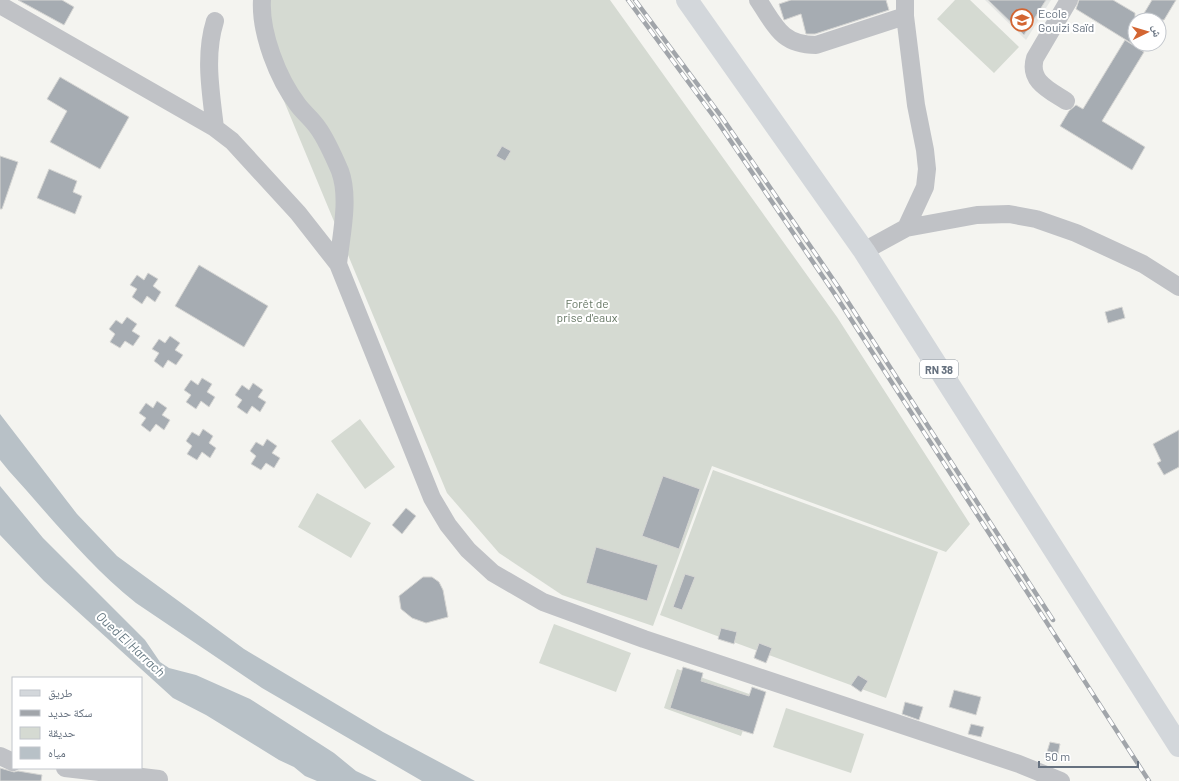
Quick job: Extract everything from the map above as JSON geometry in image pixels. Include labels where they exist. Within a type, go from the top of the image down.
[{"type":"main road","name":"RN 38","points":[[687,0],[864,251],[1179,746]]},
{"type":"street","points":[[262,0],[262,10],[268,43],[276,67],[297,104],[318,128],[340,172],[345,208],[338,264]]},
{"type":"street","points":[[758,0],[780,32],[789,40],[802,45],[816,45],[905,8],[916,105],[925,150],[926,169],[925,187],[906,228]]},
{"type":"street","points":[[1066,101],[1039,83],[1033,71],[1033,64],[1038,52],[1069,0]]},
{"type":"street","points":[[0,5],[215,128],[232,142],[294,208],[338,264],[432,498],[448,525],[468,550],[493,573],[543,602],[586,618],[644,639],[1019,764],[1061,781]]},
{"type":"street","points":[[215,21],[210,37],[209,56],[215,128]]},
{"type":"street","points":[[864,251],[906,228],[977,215],[1009,214],[1036,219],[1076,233],[1143,264],[1179,287]]},
{"type":"street","points":[[0,756],[12,762]]},
{"type":"street","points":[[73,769],[159,780]]},
{"type":"shaded area","name":"Ecole Gouizi Saïd","points":[[985,0],[1051,0],[1026,40]]},
{"type":"green space","name":"Forêt de prise d'eaux","points":[[254,0],[610,0],[837,317],[970,524],[946,552],[712,466],[653,626],[562,595],[499,553],[447,493],[264,53]]},
{"type":"green space","points":[[955,0],[970,0],[1019,47],[994,73],[937,19]]},
{"type":"green space","points":[[360,419],[395,467],[365,489],[331,441]]},
{"type":"green space","points":[[713,470],[938,552],[886,698],[660,615]]},
{"type":"green space","points":[[317,493],[371,523],[351,558],[298,527]]},
{"type":"green space","points":[[554,624],[631,653],[616,692],[539,663]]},
{"type":"green space","points":[[677,669],[755,696],[741,736],[664,708]]},
{"type":"green space","points":[[786,708],[864,734],[851,773],[773,747]]},
{"type":"water","points":[[0,414],[77,514],[117,556],[244,649],[383,732],[475,781],[422,781],[262,688],[136,603],[119,589],[86,557],[0,460]]},
{"type":"water","name":"Oued El Harrach","points":[[0,486],[43,538],[145,640],[160,662],[169,668],[196,675],[250,699],[334,753],[356,771],[377,781],[317,781],[305,776],[294,767],[279,760],[206,715],[173,698],[44,581],[0,535]]},
{"type":"building","points":[[18,0],[62,0],[74,7],[64,25]]},
{"type":"building","points":[[791,0],[886,0],[889,10],[815,34],[806,34],[801,14],[784,20],[779,4]]},
{"type":"building","name":"Ecole Gouizi Saïd","points":[[988,0],[1046,0],[1024,35]]},
{"type":"building","points":[[1079,0],[1113,0],[1133,12],[1127,12],[1127,41],[1076,9]]},
{"type":"building","points":[[1152,0],[1176,0],[1167,15],[1167,12],[1145,12]]},
{"type":"building","points":[[1125,40],[1127,41],[1127,52],[1144,52],[1102,121],[1145,147],[1132,170],[1060,126],[1069,111],[1076,105],[1083,109]]},
{"type":"building","points":[[60,77],[129,117],[100,169],[50,142],[67,111],[47,99]]},
{"type":"building","points":[[502,146],[511,151],[505,161],[496,156]]},
{"type":"building","points":[[0,156],[18,162],[2,209],[0,209]]},
{"type":"building","points":[[49,169],[77,181],[73,192],[82,196],[75,214],[37,198]]},
{"type":"building","points":[[199,265],[268,306],[244,347],[175,306]]},
{"type":"building","points":[[148,273],[158,279],[153,286],[161,292],[155,302],[147,296],[142,304],[132,297],[137,289],[130,285],[137,275],[144,280]]},
{"type":"building","points":[[1122,307],[1125,318],[1108,323],[1105,312]]},
{"type":"building","points":[[127,317],[137,324],[132,331],[140,336],[133,346],[125,341],[120,348],[110,342],[115,334],[109,329],[116,320],[122,324]]},
{"type":"building","points":[[170,336],[180,343],[175,350],[183,355],[176,365],[168,360],[163,368],[154,361],[159,353],[152,349],[159,339],[165,343]]},
{"type":"building","points":[[202,378],[212,384],[207,392],[215,397],[209,407],[201,401],[196,409],[186,402],[191,395],[184,390],[191,380],[198,385]]},
{"type":"building","points":[[253,383],[263,390],[258,397],[266,402],[260,412],[252,406],[247,414],[237,407],[242,400],[235,395],[242,385],[249,390]]},
{"type":"building","points":[[157,401],[167,408],[162,415],[170,420],[164,430],[156,424],[150,432],[141,425],[146,418],[139,413],[146,403],[153,408]]},
{"type":"building","points":[[203,429],[213,436],[209,443],[216,448],[210,458],[202,452],[197,460],[187,454],[192,446],[186,441],[192,432],[199,436]]},
{"type":"building","points":[[1179,430],[1179,467],[1164,475],[1157,463],[1161,461],[1153,444]]},
{"type":"building","points":[[267,439],[277,446],[272,453],[280,458],[274,468],[266,463],[261,470],[251,464],[256,456],[250,451],[256,442],[263,446]]},
{"type":"building","points":[[663,476],[700,489],[679,549],[642,536]]},
{"type":"building","points":[[406,508],[416,516],[402,534],[392,525]]},
{"type":"building","points":[[596,547],[658,565],[647,601],[586,583]]},
{"type":"building","points":[[685,574],[695,577],[682,610],[673,607]]},
{"type":"building","points":[[423,577],[432,577],[439,582],[443,590],[448,617],[426,623],[412,618],[401,609],[399,596]]},
{"type":"building","points":[[721,628],[737,632],[734,644],[718,639]]},
{"type":"building","points":[[759,643],[772,648],[766,663],[754,658]]},
{"type":"building","points":[[683,667],[703,673],[701,681],[749,696],[752,687],[766,692],[753,734],[670,708]]},
{"type":"building","points":[[858,675],[868,681],[861,692],[851,685]]},
{"type":"building","points":[[954,690],[981,697],[976,715],[949,707]]},
{"type":"building","points":[[905,702],[923,707],[919,720],[902,714]]},
{"type":"building","points":[[971,724],[984,727],[981,737],[968,734]]},
{"type":"building","points":[[1050,742],[1060,744],[1058,754],[1047,752]]},
{"type":"building","points":[[0,768],[14,772],[18,771],[42,775],[41,781],[0,781]]},
{"type":"railway","points":[[628,0],[717,121],[834,293],[1149,781]]},
{"type":"railway","points":[[635,0],[721,116],[839,288],[1053,620]]},
{"type":"place","name":"Ecole Gouizi Saïd","points":[[1022,20]]}]
